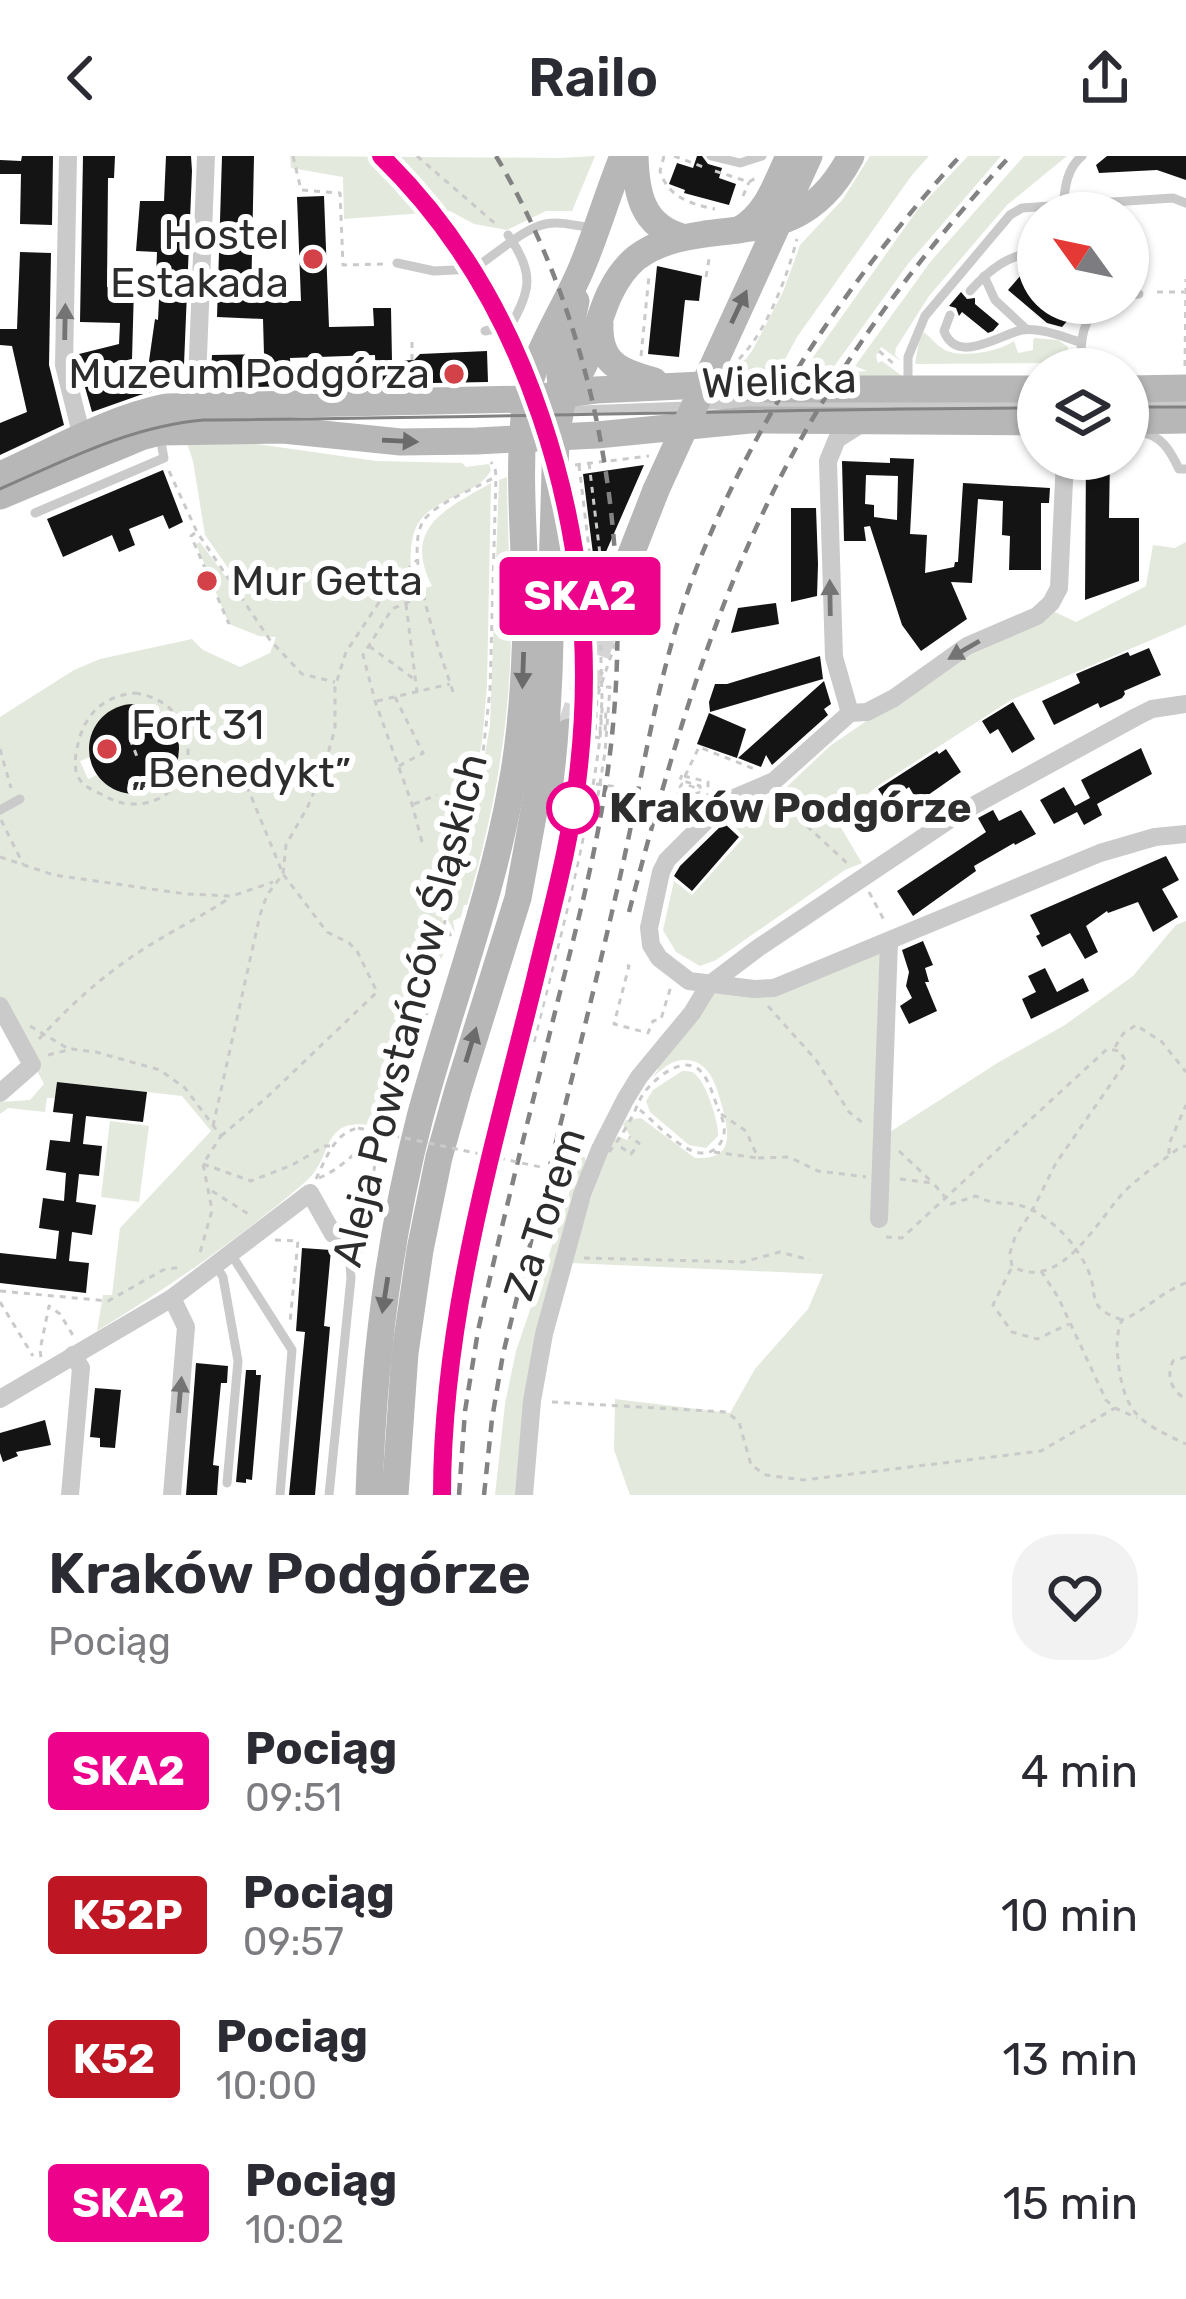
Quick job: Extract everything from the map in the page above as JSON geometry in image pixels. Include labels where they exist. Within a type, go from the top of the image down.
[{"type":"main road","points":[[582,267],[622,156]]},
{"type":"main road","points":[[635,156],[642,206],[659,227],[682,237]]},
{"type":"main road","points":[[615,577],[809,156]]},
{"type":"main road","points":[[560,415],[583,369],[612,288],[627,267],[656,246],[731,220],[785,220],[809,209],[836,183],[851,156]]},
{"type":"main road","points":[[731,220],[751,224],[763,210],[779,161]]},
{"type":"main road","name":"Aleja Powstańców Śląskich","points":[[395,1495],[405,1353],[425,1227],[458,1090],[518,898],[538,790],[546,730],[560,376],[582,267]]},
{"type":"main road","name":"Aleja Powstańców Śląskich","points":[[369,1495],[377,1354],[399,1211],[421,1116],[496,861],[514,777],[526,619],[520,416],[545,342],[582,267]]},
{"type":"main road","points":[[601,318],[601,344],[613,364],[669,386]]},
{"type":"main road","name":"Wielicka","points":[[520,416],[560,415],[596,390],[908,380],[1017,388]]},
{"type":"main road","points":[[1149,388],[1186,388]]},
{"type":"main road","points":[[5,486],[82,437],[166,407],[520,416]]},
{"type":"main road","points":[[5,486],[141,437],[162,445],[284,430],[401,442],[520,416]]},
{"type":"main road","name":"Wielicka","points":[[520,416],[1017,422]]},
{"type":"main road","points":[[1149,420],[1186,419]]},
{"type":"main road","points":[[518,898],[569,732]]},
{"type":"street","points":[[68,156],[64,365],[82,437]]},
{"type":"street","points":[[196,406],[206,156]]},
{"type":"street","points":[[850,713],[833,657],[828,461],[837,439],[868,420]]},
{"type":"street","points":[[1064,480],[1060,588],[1051,603],[1037,616],[967,646],[880,705],[850,713],[717,810],[671,855],[662,872],[650,919],[651,945],[686,980],[774,988],[1100,854],[1155,837],[1186,834]]},
{"type":"street","points":[[0,510],[5,486]]},
{"type":"street","name":"Za Torem","points":[[524,1495],[532,1401],[544,1334],[594,1164],[625,1100],[709,985],[980,801],[1152,709],[1186,704]]},
{"type":"street","points":[[879,1220],[892,941]]},
{"type":"street","points":[[0,1006],[29,1060],[0,1093]]},
{"type":"street","points":[[0,1399],[75,1348],[172,1298],[310,1193],[333,1234]]},
{"type":"street","points":[[172,1298],[186,1327],[172,1495]]},
{"type":"street","points":[[70,1495],[81,1368],[75,1348]]},
{"type":"lane","points":[[711,156],[736,163],[779,161]]},
{"type":"lane","points":[[1064,192],[1075,161],[1082,156]]},
{"type":"lane","points":[[1149,200],[1186,202]]},
{"type":"lane","points":[[908,380],[910,346],[925,316],[1017,212]]},
{"type":"lane","points":[[397,263],[434,271],[474,269],[510,238],[550,221],[595,229]]},
{"type":"lane","points":[[485,332],[512,325],[526,287],[527,267],[510,238]]},
{"type":"lane","points":[[970,291],[984,276],[1017,257]]},
{"type":"lane","points":[[984,276],[994,300],[1025,328],[1080,342]]},
{"type":"lane","points":[[950,315],[944,331],[954,344],[990,345],[1025,328]]},
{"type":"lane","points":[[1080,348],[1085,324]]},
{"type":"lane","points":[[1149,403],[1186,403]]},
{"type":"lane","points":[[560,415],[740,404],[1017,404]]},
{"type":"lane","points":[[5,486],[138,427],[170,418],[388,414]]},
{"type":"lane","points":[[1149,434],[1169,448],[1179,470],[1186,469]]},
{"type":"lane","points":[[35,513],[162,445]]},
{"type":"lane","points":[[0,814],[18,801]]},
{"type":"lane","points":[[329,1495],[351,1278],[350,1264],[333,1234]]},
{"type":"lane","points":[[224,1260],[238,1361],[227,1484]]},
{"type":"lane","points":[[224,1260],[292,1349],[280,1495]]},
{"type":"path","points":[[293,156],[301,190],[340,193],[343,265],[397,263]]},
{"type":"path","points":[[418,156],[510,238]]},
{"type":"path","points":[[664,156],[663,181],[678,197],[697,201],[731,220]]},
{"type":"path","points":[[740,202],[749,182]]},
{"type":"path","points":[[673,204],[678,197]]},
{"type":"path","points":[[786,294],[780,290],[797,238]]},
{"type":"path","points":[[706,277],[710,259]]},
{"type":"path","points":[[641,354],[649,278]]},
{"type":"path","points":[[1186,279],[1186,367]]},
{"type":"path","points":[[1157,292],[1184,292]]},
{"type":"path","points":[[634,304],[647,306]]},
{"type":"path","points":[[412,336],[412,360]]},
{"type":"path","points":[[879,351],[908,380]]},
{"type":"path","points":[[162,445],[174,486],[197,532],[270,640],[302,674],[337,682]]},
{"type":"path","points":[[566,466],[656,455]]},
{"type":"path","points":[[452,937],[444,925],[481,771],[490,690],[496,476],[494,465],[484,460]]},
{"type":"path","points":[[534,1042],[584,838],[593,793],[594,784],[600,738],[601,730],[602,709],[606,710],[605,733],[600,732],[602,687],[615,577],[589,463]]},
{"type":"path","points":[[579,464],[592,574],[615,577]]},
{"type":"path","points":[[454,692],[423,595],[417,560],[419,531],[424,520],[496,476]]},
{"type":"path","points":[[197,532],[191,536],[229,624]]},
{"type":"path","points":[[29,1060],[43,1035],[94,984],[232,896],[275,882],[284,874],[286,845],[323,771],[335,729],[337,682],[346,652],[390,586],[417,560]]},
{"type":"path","points":[[600,738],[595,737],[597,697],[615,577]]},
{"type":"path","points":[[422,842],[363,655],[392,609],[423,595]]},
{"type":"path","points":[[406,602],[417,692]]},
{"type":"path","points":[[369,646],[415,680]]},
{"type":"path","points":[[375,701],[451,684]]},
{"type":"path","points":[[594,687],[610,687],[598,802],[591,801],[584,800],[594,687]]},
{"type":"path","points":[[135,693],[157,699],[176,713],[187,733],[188,756],[181,778],[165,795],[143,803],[120,803],[80,781],[75,755],[81,730],[102,703],[135,693]]},
{"type":"path","points":[[394,697],[423,753],[397,767]]},
{"type":"path","points":[[130,739],[138,759]]},
{"type":"path","points":[[134,749],[144,745]]},
{"type":"path","points":[[692,812],[673,803],[677,797],[694,798],[678,793],[680,790],[700,792],[680,787],[700,789],[680,780],[699,747],[768,776],[808,827],[852,869]]},
{"type":"path","points":[[0,749],[18,801]]},
{"type":"path","points":[[0,1291],[51,1292],[108,1301],[163,1270],[195,1265],[212,1210],[203,1164],[221,1136],[377,992],[357,951],[326,932],[284,874],[242,774]]},
{"type":"path","points":[[685,776],[708,782],[708,796]]},
{"type":"path","points":[[594,784],[617,788]]},
{"type":"path","points":[[412,805],[437,795]]},
{"type":"path","points":[[0,814],[23,864]]},
{"type":"path","points":[[0,856],[54,875],[186,895],[232,896]]},
{"type":"path","points":[[213,1126],[260,915],[275,882]]},
{"type":"path","points":[[868,890],[892,941]]},
{"type":"path","points":[[627,965],[614,1024],[650,1032],[653,1021],[662,1019],[674,981]]},
{"type":"path","points":[[754,989],[816,1060],[849,1112],[881,1136],[951,1204],[976,1196],[996,1205],[1021,1205],[1068,1240],[1090,1274],[1094,1302],[1100,1310],[1122,1320],[1130,1318],[1170,1288],[1186,1283]]},
{"type":"path","points":[[430,1004],[395,1113],[381,1125],[362,1147],[328,1175],[317,1178],[346,1130],[358,1128],[578,1175],[603,1159],[649,1086],[684,1064],[699,1069],[720,1111],[725,1129],[713,1151]]},
{"type":"path","points":[[28,1024],[69,1049]]},
{"type":"path","points":[[879,1220],[887,1238],[902,1238],[1136,1025],[1162,1042],[1186,1072]]},
{"type":"path","points":[[1071,1323],[1037,1339],[1012,1332],[993,1305],[1012,1266],[1011,1245],[1056,1163],[1123,1069],[1125,1055],[1114,1048]]},
{"type":"path","points":[[29,1060],[69,1049],[160,1070],[184,1088],[221,1136]]},
{"type":"path","points":[[625,1100],[688,1150],[789,1157],[818,1171],[933,1183]]},
{"type":"path","points":[[1169,1156],[1169,1144],[1186,1105]]},
{"type":"path","points":[[720,1111],[746,1130],[758,1158]]},
{"type":"path","points":[[361,1256],[381,1125]]},
{"type":"path","points":[[623,1148],[631,1154],[639,1143],[629,1137]]},
{"type":"path","points":[[203,1164],[251,1181],[325,1145],[333,1146]]},
{"type":"path","points":[[1012,1266],[1041,1270],[1077,1252],[1124,1191],[1186,1146]]},
{"type":"path","points":[[210,1190],[260,1220]]},
{"type":"path","points":[[280,1240],[295,1241]]},
{"type":"path","points":[[564,1257],[743,1262],[780,1252],[810,1259]]},
{"type":"path","points":[[1041,1270],[1106,1400],[1186,1444]]},
{"type":"path","points":[[0,1302],[29,1352],[41,1361],[51,1292]]},
{"type":"path","points":[[49,1306],[60,1314],[75,1348]]},
{"type":"path","points":[[1122,1320],[1116,1332],[1121,1385],[1138,1419]]},
{"type":"path","points":[[1186,1357],[1173,1360],[1169,1374],[1176,1392],[1186,1399]]},
{"type":"path","points":[[532,1401],[727,1412],[739,1422],[751,1466],[766,1475],[803,1480],[1041,1451],[1115,1408]]},
{"type":"shaded area","points":[[290,156],[595,156],[572,211],[546,211],[507,230],[474,224],[450,211],[344,219],[343,177],[291,168]]},
{"type":"shaded area","points":[[870,156],[929,156],[797,337],[774,380],[729,372],[752,351],[783,292],[800,245],[843,199]]},
{"type":"shaded area","points":[[968,156],[1001,156],[908,264],[830,372],[811,360],[918,209]]},
{"type":"shaded area","points":[[1024,156],[1067,156],[1017,192],[929,296],[896,348],[895,355],[902,362],[881,347],[878,363],[882,361],[902,376],[849,380],[854,372],[867,371],[855,366],[931,261]]},
{"type":"shaded area","points":[[924,332],[944,350],[963,354],[1014,341],[1017,363],[915,364]]},
{"type":"shaded area","points":[[1033,340],[1058,340],[1068,347],[1033,348]]},
{"type":"shaded area","points":[[187,443],[257,444],[376,461],[462,463],[466,467],[489,464],[491,470],[484,479],[421,519],[412,544],[410,590],[385,599],[432,586],[422,549],[426,534],[445,511],[491,483],[482,742],[442,916],[446,945],[394,1106],[376,1126],[358,1124],[336,1132],[314,1173],[280,1203],[204,1261],[97,1331],[103,1295],[112,1295],[120,1228],[211,1131],[182,1096],[57,1082],[55,1098],[47,1098],[45,1112],[8,1108],[0,1114],[0,1102],[30,1100],[44,1084],[0,1001],[0,717],[100,659],[192,639],[203,650],[240,667],[270,653],[276,637],[229,624],[196,544],[200,542],[234,588],[240,585],[205,535]],"holes":[[[143,704],[166,719],[177,737],[179,756],[172,774],[158,787],[140,793],[119,790],[97,775],[88,779],[80,761],[90,757],[98,725],[111,712]]]},
{"type":"shaded area","points":[[507,477],[511,632],[504,736],[485,838],[467,905],[453,921],[455,933],[448,920],[473,823],[490,725],[499,480]]},
{"type":"shaded area","points":[[1186,542],[1186,625],[1011,700],[876,787],[837,821],[862,863],[716,960],[700,966],[676,952],[663,930],[674,881],[692,895],[744,837],[727,818],[776,797],[830,746],[968,651],[1055,612],[1076,622],[1146,586],[1153,545],[1175,548]]},
{"type":"shaded area","points":[[1186,921],[1186,1495],[630,1495],[614,1450],[615,1399],[730,1413],[755,1369],[808,1309],[823,1274],[571,1263],[612,1142],[618,1136],[627,1140],[630,1136],[623,1125],[626,1120],[641,1118],[695,1158],[723,1150],[724,1116],[706,1069],[679,1060],[652,1078],[658,1070],[655,1066],[714,993],[882,953],[879,1139],[1065,1025],[1133,976],[1176,925]]},
{"type":"shaded area","points":[[682,1071],[697,1076],[714,1111],[718,1136],[706,1148],[689,1145],[650,1112],[646,1101],[653,1090]]},
{"type":"shaded area","points":[[110,1121],[149,1126],[139,1202],[101,1197]]},
{"type":"shaded area","points":[[580,1148],[587,1162],[519,1495],[495,1495],[516,1351],[567,1202]]},
{"type":"building","points":[[22,156],[53,156],[52,225],[20,224],[21,174],[0,174],[0,160],[21,161]]},
{"type":"building","points":[[83,156],[115,156],[114,178],[108,178],[107,287],[134,287],[132,359],[104,365],[110,391],[146,382],[158,320],[157,252],[136,251],[140,201],[164,201],[166,156],[191,156],[192,171],[183,389],[162,389],[92,412],[79,354],[119,344],[120,323],[80,322]]},
{"type":"building","points":[[222,156],[254,156],[251,301],[301,301],[297,197],[324,196],[329,327],[374,326],[373,308],[391,308],[392,361],[414,360],[420,354],[487,351],[488,382],[376,384],[375,355],[290,358],[292,386],[210,388],[212,355],[264,354],[263,319],[217,317]]},
{"type":"building","points":[[697,156],[722,168],[719,178],[736,184],[729,205],[669,184],[677,163],[693,168]]},
{"type":"building","points":[[1107,156],[1186,156],[1186,180],[1157,170],[1099,173],[1096,165]]},
{"type":"building","points":[[20,252],[51,253],[49,365],[64,425],[0,455],[0,423],[27,412],[12,346],[0,345],[0,329],[17,329]]},
{"type":"building","points":[[657,266],[702,276],[699,301],[685,300],[679,357],[648,354]]},
{"type":"building","points":[[961,292],[967,299],[975,298],[975,304],[999,324],[993,331],[988,333],[949,306]]},
{"type":"building","points":[[890,458],[914,459],[910,534],[927,535],[925,573],[958,562],[963,483],[1050,488],[1049,503],[1041,503],[1041,570],[1009,570],[1010,536],[1002,535],[1003,501],[978,499],[972,583],[951,582],[967,619],[921,651],[902,625],[870,526],[864,527],[866,541],[844,541],[842,461],[890,463]],"holes":[[[866,475],[898,476],[897,520],[874,517],[874,505],[865,504]]]},
{"type":"building","points":[[644,465],[605,554],[610,593],[598,594],[583,474]]},
{"type":"building","points":[[163,470],[183,522],[169,529],[163,515],[129,529],[135,545],[119,552],[112,535],[63,557],[47,519]]},
{"type":"building","points":[[1086,480],[1110,480],[1109,518],[1139,518],[1139,581],[1085,600]]},
{"type":"building","points":[[791,508],[816,508],[818,564],[817,596],[791,602]]},
{"type":"building","points":[[776,603],[779,624],[731,633],[738,608]]},
{"type":"building","points":[[1149,648],[1161,675],[1124,691],[1122,698],[1100,708],[1098,703],[1054,725],[1042,701],[1080,683],[1076,674]]},
{"type":"building","points":[[820,656],[823,679],[710,712],[715,684]]},
{"type":"building","points":[[824,681],[831,704],[824,709],[828,715],[772,765],[766,755],[761,767],[738,758]]},
{"type":"building","points":[[1013,702],[1035,739],[1012,753],[998,729],[990,734],[982,721]]},
{"type":"building","name":"Fort 31 „Benedykt”","points":[[134,704],[151,707],[166,717],[176,732],[176,766],[166,781],[151,791],[134,794],[117,791],[102,781],[92,766],[89,749],[92,732],[102,717],[117,707]]},
{"type":"building","points":[[709,713],[746,729],[737,758],[697,744]]},
{"type":"building","points":[[1141,748],[1152,774],[1097,804],[1102,815],[1084,825],[1077,812],[1054,824],[1040,800],[1064,787],[1075,806],[1090,798],[1081,780]]},
{"type":"building","points":[[946,749],[961,772],[921,800],[909,787],[887,802],[878,789]]},
{"type":"building","points":[[993,810],[999,821],[1021,810],[1036,834],[974,866],[976,871],[913,916],[897,891],[986,832],[978,818]]},
{"type":"building","points":[[724,823],[739,837],[692,891],[674,876]]},
{"type":"building","points":[[1166,856],[1179,880],[1162,889],[1178,917],[1153,932],[1138,902],[1107,911],[1086,926],[1098,952],[1085,959],[1070,933],[1042,947],[1030,915]]},
{"type":"building","points":[[923,941],[933,965],[925,968],[929,982],[925,982],[937,1011],[909,1024],[900,1006],[912,998],[902,950]]},
{"type":"building","points":[[1045,968],[1057,992],[1083,978],[1089,991],[1031,1019],[1022,999],[1036,992],[1028,976]]},
{"type":"building","points":[[57,1082],[147,1092],[143,1122],[86,1116],[83,1144],[102,1146],[99,1176],[79,1174],[76,1202],[96,1205],[92,1235],[72,1232],[69,1261],[89,1263],[86,1293],[0,1283],[0,1253],[56,1259],[59,1231],[39,1228],[43,1198],[64,1201],[66,1173],[46,1170],[50,1140],[70,1142],[73,1114],[53,1112]]},
{"type":"building","points":[[302,1248],[331,1250],[324,1326],[330,1327],[315,1495],[289,1495],[305,1332],[296,1331]]},
{"type":"building","points":[[196,1363],[228,1366],[227,1383],[221,1383],[213,1465],[219,1466],[217,1495],[186,1495]]},
{"type":"building","points":[[246,1370],[261,1375],[252,1480],[246,1483],[236,1482]]},
{"type":"building","points":[[95,1388],[121,1390],[115,1448],[100,1447],[100,1438],[90,1437]]},
{"type":"building","points":[[45,1420],[51,1445],[16,1452],[18,1456],[3,1462],[0,1433]]},
{"type":"tunnel","points":[[569,732],[624,572]]},
{"type":"tram line","points":[[1149,407],[1186,407]]},
{"type":"tram line","points":[[0,489],[125,437],[204,420],[1017,408]]},
{"type":"railway","points":[[381,156],[455,245],[512,345],[541,417],[565,502],[583,633],[583,722],[571,820],[472,1234],[450,1364],[442,1495]]},
{"type":"railway","points":[[459,1495],[465,1411],[478,1331],[601,817],[618,628],[614,545],[588,383],[534,228],[496,156]]},
{"type":"railway","points":[[484,1495],[503,1354],[606,937],[663,676],[686,597],[724,504],[780,397],[882,248],[960,156]]},
{"type":"railway","points":[[629,912],[709,645],[774,490],[824,400],[880,315],[1010,156]]},
{"type":"train","name":"SKA2","points":[[381,156],[429,209],[478,278],[526,375],[565,503],[583,637],[584,694],[575,796],[458,1300],[445,1404],[442,1495]]},
{"type":"place","name":"Hostel Estakada","points":[[313,259]]},
{"type":"place","name":"Muzeum Podgórza","points":[[454,374]]},
{"type":"place","name":"Mur Getta","points":[[207,581]]},
{"type":"place","name":"Fort 31 „Benedykt”","points":[[107,749]]},
{"type":"place","name":"Kraków Podgórze","points":[[573,808]]}]
